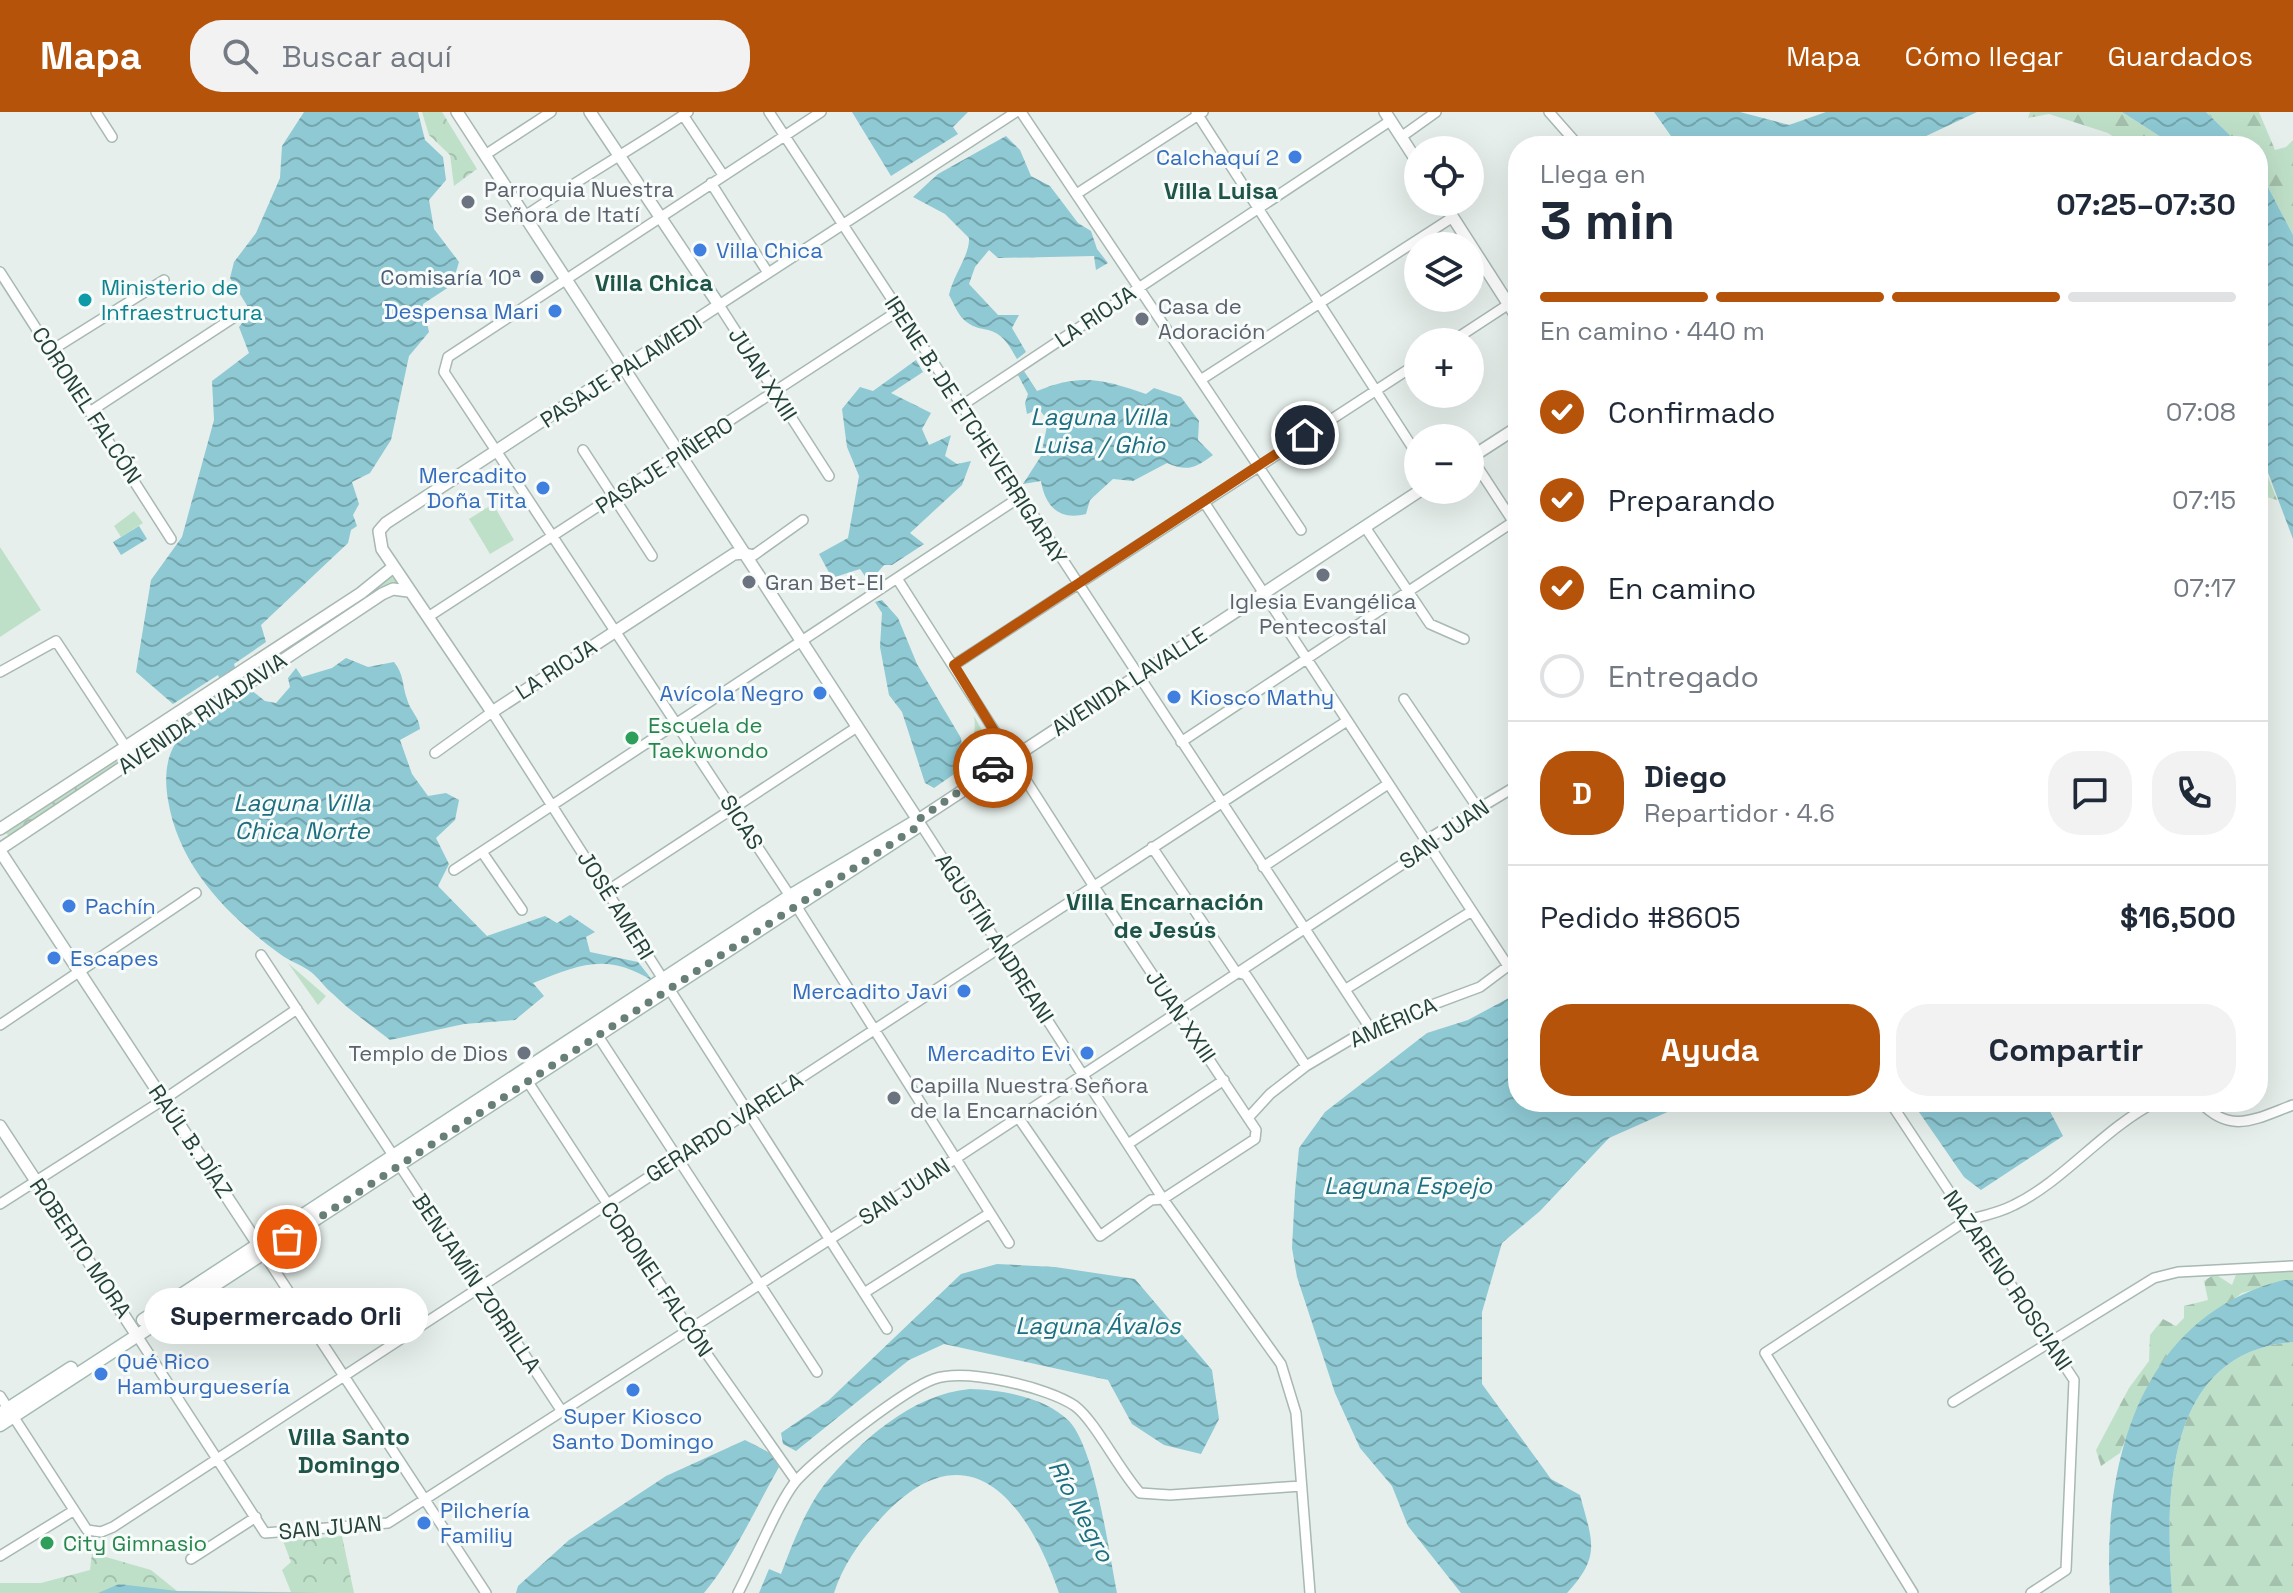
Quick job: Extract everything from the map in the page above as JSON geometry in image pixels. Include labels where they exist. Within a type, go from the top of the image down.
[{"type":"main road","name":"AVENIDA LAVALLE","points":[[0,1425],[7,1413],[793,901],[917,827],[918,820]]},
{"type":"street","points":[[96,112],[112,137]]},
{"type":"street","name":"AGUSTÍN ANDREANI","points":[[457,112],[679,456],[1002,945],[1163,1199],[1281,1364],[1296,1413],[1310,1593]]},
{"type":"street","points":[[485,155],[551,112]]},
{"type":"street","name":"JUAN XXIII","points":[[590,112],[829,476]]},
{"type":"street","name":"IRENE B. DE ETCHEVERRIGARAY","points":[[769,112],[1370,1028]]},
{"type":"street","points":[[565,281],[821,112]]},
{"type":"street","points":[[1018,112],[1141,286],[1301,530]]},
{"type":"street","name":"PASAJE PALAMEDI","points":[[386,523],[1018,112]]},
{"type":"street","points":[[1401,137],[1436,112]]},
{"type":"street","points":[[1549,112],[1570,136]]},
{"type":"street","points":[[1078,193],[1199,113],[1404,433]]},
{"type":"street","points":[[525,216],[685,114],[723,175]]},
{"type":"street","points":[[1387,117],[1404,142]]},
{"type":"street","name":"LA RIOJA","points":[[961,406],[1259,207],[1387,117]]},
{"type":"street","points":[[711,183],[768,273]]},
{"type":"street","points":[[1202,379],[1453,217],[1508,302]]},
{"type":"street","name":"CORONEL FALCÓN","points":[[0,272],[171,539]]},
{"type":"street","points":[[52,350],[164,280]]},
{"type":"street","name":"SICAS","points":[[565,281],[448,357],[444,372],[793,901],[1009,1243]]},
{"type":"street","points":[[1472,328],[1508,305]]},
{"type":"street","name":"PASAJE PIÑERO","points":[[428,617],[613,500],[898,311]]},
{"type":"street","points":[[91,411],[233,318]]},
{"type":"street","points":[[954,665],[1404,371]]},
{"type":"street","points":[[1484,449],[1508,434]]},
{"type":"street","points":[[583,450],[652,556]]},
{"type":"street","points":[[1484,478],[1508,514]]},
{"type":"street","points":[[454,870],[1020,497]]},
{"type":"street","name":"AVENIDA LAVALLE","points":[[918,820],[1404,501]]},
{"type":"street","points":[[1204,502],[1472,911],[1346,989]]},
{"type":"street","name":"LA RIOJA","points":[[435,753],[492,712],[734,554],[754,555],[803,520]]},
{"type":"street","name":"JOSÉ AMERI","points":[[386,523],[379,531],[379,539],[392,568],[492,712],[887,1329]]},
{"type":"street","points":[[1365,527],[1430,624],[1464,639]]},
{"type":"street","points":[[1181,742],[1508,531]]},
{"type":"street","name":"AVENIDA RIVADAVIA","points":[[0,850],[133,758],[245,670],[392,568]]},
{"type":"street","name":"JUAN XXIII","points":[[898,580],[1093,885],[1256,1130],[1255,1139],[1163,1199]]},
{"type":"street","name":"AVENIDA RIVADAVIA","points":[[0,829],[126,747],[220,692],[248,683],[382,594],[393,589],[408,591]]},
{"type":"street","points":[[0,672],[56,641],[133,758]]},
{"type":"street","points":[[1404,699],[1477,807]]},
{"type":"street","name":"GERARDO VARELA","points":[[73,1511],[87,1530],[101,1532],[113,1527],[1347,721]]},
{"type":"street","points":[[607,891],[857,727]]},
{"type":"street","points":[[1263,867],[1388,784]]},
{"type":"street","name":"SAN JUAN","points":[[265,1533],[388,1523],[424,1502],[561,1410],[1083,1075],[1421,852],[1427,843],[1477,807],[1508,790]]},
{"type":"street","points":[[1152,847],[1236,972],[1246,975],[1306,1066]]},
{"type":"street","name":"RAÚL B. DÍAZ","points":[[0,850],[486,1593]]},
{"type":"street","points":[[482,852],[522,910]]},
{"type":"street","points":[[0,1025],[196,893]]},
{"type":"street","name":"AMÉRICA","points":[[1248,1118],[1270,1094],[1306,1066],[1370,1028],[1480,987],[1508,966],[1472,911]]},
{"type":"street","name":"BENJAMÍN ZORRILLA","points":[[261,955],[561,1410]]},
{"type":"street","points":[[0,1204],[163,1100],[297,1009]]},
{"type":"street","points":[[595,1031],[817,1372]]},
{"type":"street","name":"CORONEL FALCÓN","points":[[525,1078],[690,1330],[796,1481]]},
{"type":"street","points":[[1128,1144],[1224,1080]]},
{"type":"street","points":[[2212,1112],[2225,1122],[2238,1122],[2293,1105]]},
{"type":"street","name":"NAZARENO ROSCIANI","points":[[1897,1112],[2074,1380],[2066,1570],[2031,1593]]},
{"type":"street","points":[[1913,1593],[1765,1353],[1967,1220],[1995,1213],[2031,1195],[2142,1112]]},
{"type":"street","points":[[1018,1117],[1100,1236],[1151,1200],[1163,1199]]},
{"type":"street","name":"ROBERTO MORA","points":[[0,1126],[265,1533]]},
{"type":"street","points":[[864,1293],[990,1213]]},
{"type":"street","points":[[1953,1402],[2154,1278],[2178,1272],[2293,1266]]},
{"type":"street","points":[[738,1593],[796,1481],[886,1407],[934,1379],[954,1376],[1032,1388],[1071,1404],[1092,1425],[1108,1454],[1140,1493],[1170,1495],[1301,1486]]},
{"type":"street","points":[[0,1396],[7,1413],[73,1511],[0,1556]]},
{"type":"street","name":"SAN JUAN","points":[[191,1559],[256,1517]]},
{"type":"green space","points":[[422,112],[442,112],[477,169],[454,186],[450,155],[429,135]]},
{"type":"green space","points":[[2030,112],[2122,112],[2159,136],[2112,136],[2049,114],[2028,118]]},
{"type":"green space","points":[[2206,112],[2259,112],[2275,150],[2286,147],[2293,140],[2293,235],[2268,187],[2268,136],[2231,136]]},
{"type":"green space","points":[[2268,477],[2277,500],[2268,497]]},
{"type":"green space","points":[[493,504],[514,540],[490,554],[469,519]]},
{"type":"green space","points":[[134,511],[143,523],[121,537],[114,526]]},
{"type":"green space","points":[[0,547],[41,610],[0,637]]},
{"type":"green space","points":[[390,575],[398,583],[386,586],[144,747],[141,741]]},
{"type":"green space","points":[[974,716],[992,748],[976,762],[974,750]]},
{"type":"green space","points":[[120,758],[121,763],[9,836],[6,833]]},
{"type":"green space","points":[[288,963],[326,996],[318,1005]]},
{"type":"green space","points":[[2293,1270],[2293,1280],[2242,1293],[2181,1339],[2146,1389],[2120,1453],[2101,1466],[2096,1450],[2129,1388],[2149,1361],[2150,1335],[2163,1319],[2176,1326],[2184,1318],[2184,1306],[2208,1300],[2204,1281],[2215,1274],[2232,1285],[2237,1272]]},
{"type":"green space","points":[[2293,1342],[2293,1593],[2172,1593],[2170,1514],[2173,1473],[2182,1434],[2197,1400],[2219,1372],[2251,1352]]},
{"type":"green space","points":[[342,1536],[354,1593],[0,1593],[0,1583],[41,1583],[90,1570],[92,1553],[151,1570],[177,1591],[291,1592],[282,1570],[291,1562],[283,1541]]},
{"type":"water","name":"Laguna Villa Chica Norte","points":[[304,112],[418,112],[425,140],[443,157],[446,180],[429,200],[434,229],[459,262],[452,285],[423,304],[429,332],[409,356],[391,440],[370,473],[352,482],[359,504],[353,515],[357,526],[351,530],[348,543],[261,625],[266,642],[234,664],[242,691],[251,690],[265,701],[276,703],[290,687],[288,678],[296,668],[302,677],[332,668],[346,658],[368,667],[394,662],[420,729],[400,740],[412,774],[428,796],[446,793],[459,800],[455,820],[436,838],[449,864],[438,886],[487,936],[545,916],[557,923],[570,915],[595,932],[586,937],[590,952],[638,962],[653,981],[621,966],[579,966],[533,983],[544,996],[515,1020],[464,1024],[390,1040],[346,1006],[311,972],[280,954],[242,923],[208,888],[183,847],[168,800],[166,781],[171,751],[187,729],[228,700],[218,675],[173,704],[136,672],[151,580],[182,537],[214,420],[212,381],[249,353],[239,327],[251,312],[230,278],[234,262],[256,233],[280,178],[282,146]]},
{"type":"water","points":[[852,112],[968,112],[953,127],[958,134],[891,176]]},
{"type":"water","points":[[1654,112],[1740,112],[1789,125],[1826,112],[1977,112],[1926,136],[1671,136]]},
{"type":"water","points":[[2122,112],[2206,112],[2231,136],[2159,136]]},
{"type":"water","name":"Laguna Villa Luisa / Ghio","points":[[1006,136],[1020,150],[1031,176],[1050,186],[1078,223],[1091,231],[1097,249],[1108,263],[1096,270],[1094,256],[998,258],[989,250],[975,267],[969,284],[998,315],[1019,315],[1012,328],[1026,352],[1017,359],[1002,337],[969,324],[962,318],[949,295],[967,251],[969,238],[945,214],[913,197],[938,174]]},
{"type":"water","points":[[2268,187],[2293,235],[2293,539],[2268,473]]},
{"type":"water","name":"Laguna Villa Luisa / Ghio","points":[[916,360],[923,372],[891,393],[931,413],[922,429],[929,445],[951,435],[945,456],[957,464],[971,461],[962,485],[910,533],[924,544],[892,565],[884,565],[878,572],[879,583],[872,586],[860,569],[832,578],[819,554],[848,538],[859,476],[847,447],[842,409],[860,387],[873,391]]},
{"type":"water","name":"Laguna Villa Luisa / Ghio","points":[[1024,371],[1037,391],[1066,382],[1092,380],[1146,394],[1154,388],[1181,397],[1199,421],[1198,440],[1213,455],[1191,467],[1167,463],[1133,481],[1113,479],[1090,500],[1086,514],[1061,513],[1046,498],[1041,481],[1023,484],[1041,456],[1048,421],[1039,409],[1027,414],[1025,403],[1028,394],[1018,375]]},
{"type":"water","points":[[139,526],[147,539],[121,555],[113,542]]},
{"type":"water","points":[[882,600],[898,618],[917,664],[961,738],[963,756],[960,770],[934,788],[925,783],[902,712],[889,695],[880,647],[882,613],[875,602]]},
{"type":"water","name":"Laguna Espejo","points":[[1508,998],[1508,1112],[1668,1112],[1609,1138],[1540,1211],[1502,1243],[1482,1312],[1482,1384],[1551,1479],[1580,1495],[1590,1536],[1590,1557],[1567,1593],[1461,1593],[1408,1526],[1392,1486],[1360,1448],[1335,1393],[1297,1277],[1292,1248],[1299,1148],[1325,1112],[1427,1033],[1468,1020]]},
{"type":"water","points":[[1919,1112],[2050,1112],[2063,1136],[1981,1190],[1964,1177]]},
{"type":"water","name":"Laguna Ávalos","points":[[997,1264],[1055,1267],[1135,1279],[1212,1370],[1219,1419],[1201,1454],[1164,1445],[1132,1424],[1108,1380],[944,1344],[909,1360],[796,1451],[783,1444],[781,1433],[829,1400],[961,1274]]},
{"type":"water","points":[[2284,1280],[2293,1280],[2293,1342],[2251,1352],[2219,1372],[2197,1400],[2182,1434],[2173,1473],[2170,1514],[2172,1593],[2110,1593],[2109,1543],[2114,1494],[2124,1446],[2140,1400],[2164,1360],[2195,1325],[2235,1298]]},
{"type":"water","name":"Río Negro","points":[[970,1389],[1009,1393],[1036,1401],[1069,1421],[1078,1435],[1094,1477],[1117,1593],[1059,1593],[1031,1531],[1013,1505],[992,1487],[969,1476],[943,1476],[914,1489],[883,1516],[854,1552],[834,1593],[759,1593],[769,1569],[781,1574],[811,1505],[824,1485],[854,1452],[908,1410],[928,1400]]},
{"type":"water","points":[[745,1440],[772,1454],[779,1467],[735,1548],[704,1593],[516,1593],[518,1586],[569,1540],[666,1476]]},
{"type":"water","points":[[119,1584],[177,1591],[322,1593],[98,1593]]},
{"type":"way so far","points":[[287,1239],[917,827],[918,820],[993,768]]},
{"type":"place","name":"Calchaquí 2","points":[[1295,157]]},
{"type":"place","name":"Parroquia Nuestra Señora de Itatí","points":[[468,202]]},
{"type":"place","name":"Villa Chica","points":[[700,250]]},
{"type":"place","name":"Comisaría 10ª","points":[[537,277]]},
{"type":"place","name":"Ministerio de Infraestructura","points":[[85,300]]},
{"type":"place","name":"Despensa Mari","points":[[555,311]]},
{"type":"place","name":"Casa de Adoración","points":[[1142,319]]},
{"type":"place","name":"Mercadito Doña Tita","points":[[543,488]]},
{"type":"place","name":"Iglesia Evangélica Pentecostal","points":[[1323,575]]},
{"type":"place","name":"Gran Bet-El","points":[[749,582]]},
{"type":"place","name":"Avícola Negro","points":[[820,693]]},
{"type":"place","name":"Kiosco Mathy","points":[[1174,697]]},
{"type":"place","name":"Escuela de Taekwondo","points":[[632,738]]},
{"type":"place","name":"Pachín","points":[[69,906]]},
{"type":"place","name":"Escapes","points":[[54,958]]},
{"type":"place","name":"Mercadito Javi","points":[[964,991]]},
{"type":"place","name":"Templo de Dios","points":[[524,1053]]},
{"type":"place","name":"Mercadito Evi","points":[[1087,1053]]},
{"type":"place","name":"Capilla Nuestra Señora de la Encarnación","points":[[894,1098]]},
{"type":"place","name":"Supermercado Orli","points":[[287,1239]]},
{"type":"place","name":"Qué Rico Hamburguesería","points":[[101,1374]]},
{"type":"place","name":"Super Kiosco Santo Domingo","points":[[633,1390]]},
{"type":"place","name":"Pilchería Familiy","points":[[424,1523]]},
{"type":"place","name":"City Gimnasio","points":[[47,1543]]},
{"type":"district","name":"Villa Luisa","points":[[1221,191]]},
{"type":"district","name":"Villa Chica","points":[[654,283]]},
{"type":"district","name":"Villa Encarnación de Jesús","points":[[1165,916]]},
{"type":"district","name":"Villa Santo Domingo","points":[[349,1451]]},
{"type":"route","points":[[993,768],[1010,757],[954,665],[1305,435]]}]
